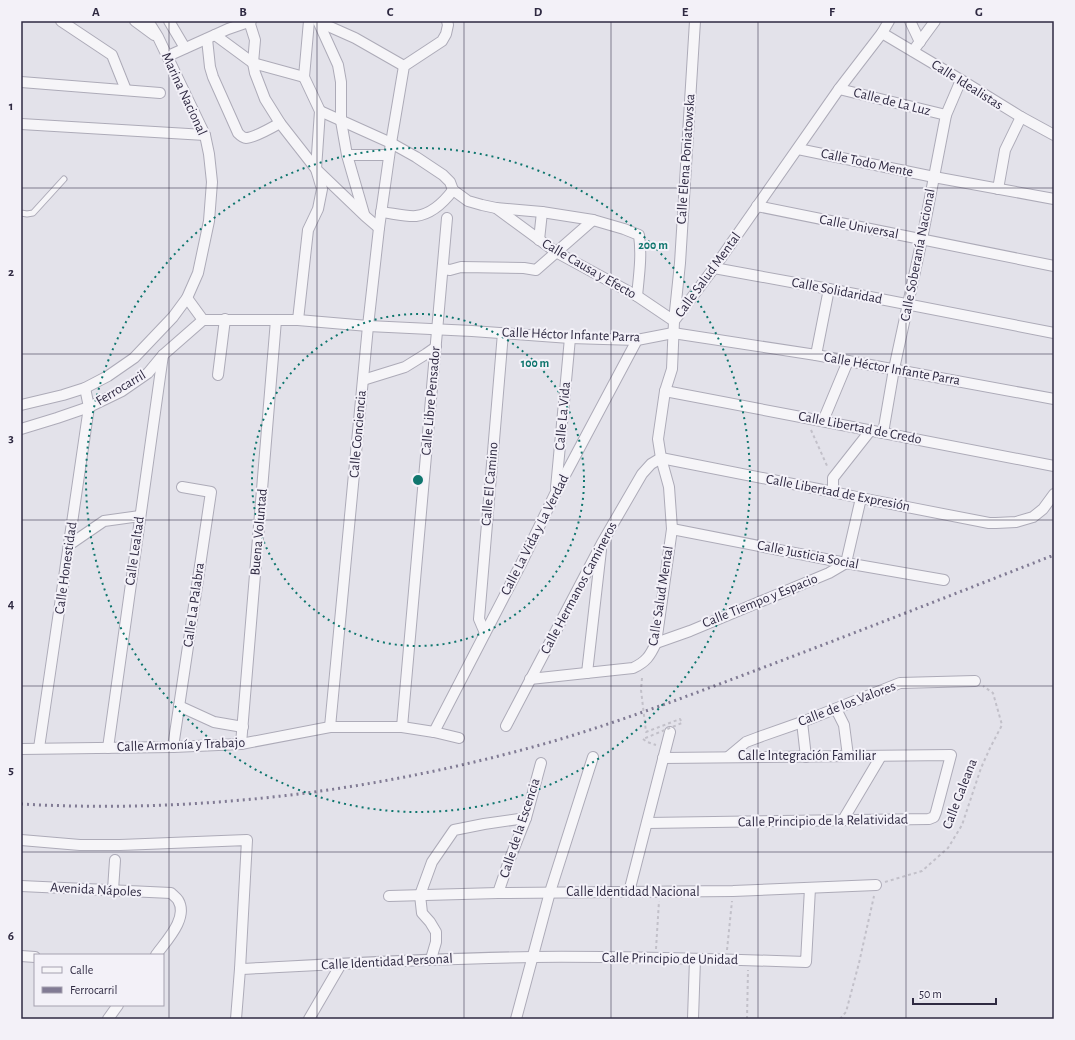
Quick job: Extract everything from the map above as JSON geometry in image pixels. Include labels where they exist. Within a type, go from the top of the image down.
[{"type":"street","points":[[62,21],[112,55],[126,90]]},
{"type":"street","points":[[135,21],[158,37]]},
{"type":"street","name":"Marina Nacional","points":[[21,405],[86,388],[108,376],[134,358],[173,317],[187,298],[198,273],[209,221],[212,182],[209,154],[205,135],[168,56],[148,21]]},
{"type":"street","points":[[169,21],[185,48]]},
{"type":"street","points":[[168,56],[228,29],[250,21],[255,40],[253,62],[255,73],[266,99],[280,123],[316,169],[379,228]]},
{"type":"street","points":[[298,320],[308,230],[318,209],[322,189],[316,169],[320,111],[304,77],[308,21]]},
{"type":"street","name":"Calle Elena Poniatowska","points":[[674,321],[680,255],[695,21]]},
{"type":"street","name":"Calle Salud Mental","points":[[588,673],[633,668],[642,664],[650,655],[656,643],[672,529],[669,487],[661,458],[658,439],[665,391],[672,369],[674,321],[714,268],[839,89],[882,33],[889,21]]},
{"type":"street","points":[[910,21],[920,42]]},
{"type":"street","points":[[913,51],[935,21]]},
{"type":"street","points":[[319,22],[356,38],[404,66],[442,41],[446,34],[447,23]]},
{"type":"street","points":[[319,22],[338,65],[341,82],[341,121],[347,155],[365,216]]},
{"type":"street","name":"Calle Idealistas","points":[[882,33],[1020,117],[1054,135]]},
{"type":"street","points":[[212,36],[253,62],[304,77]]},
{"type":"street","points":[[212,36],[210,67],[238,133],[242,137],[251,137],[280,123]]},
{"type":"street","name":"Calle Conciencia","points":[[330,726],[368,326],[381,212],[404,66]]},
{"type":"street","name":"Calle Soberanía Nacional","points":[[883,433],[894,369],[922,239],[946,115],[961,80]]},
{"type":"street","points":[[21,82],[160,94]]},
{"type":"street","name":"Calle de La Luz","points":[[839,89],[946,115]]},
{"type":"street","name":"Calle Causa y Efecto","points":[[320,111],[391,143],[443,175],[450,182],[453,190],[468,201],[496,208],[556,252],[637,296],[674,321]]},
{"type":"street","points":[[998,189],[1005,150],[1020,117]]},
{"type":"street","points":[[21,124],[205,135]]},
{"type":"street","name":"Calle Todo Mente","points":[[798,149],[934,177],[1054,199]]},
{"type":"street","points":[[347,155],[390,155]]},
{"type":"street","points":[[381,212],[416,216],[431,212],[446,199],[453,190]]},
{"type":"street","name":"Calle Universal","points":[[757,206],[1054,266]]},
{"type":"street","points":[[496,208],[542,212],[594,220],[639,235],[641,257],[637,296]]},
{"type":"street","points":[[539,240],[542,212]]},
{"type":"street","name":"Calle Libre Pensador","points":[[402,727],[447,218]]},
{"type":"street","points":[[443,269],[450,270],[462,267],[524,268],[536,270],[594,220]]},
{"type":"street","name":"Calle Solidaridad","points":[[714,268],[1054,332]]},
{"type":"street","points":[[816,355],[830,289]]},
{"type":"street","points":[[187,298],[203,320]]},
{"type":"street","points":[[218,375],[225,319]]},
{"type":"street","name":"Calle Héctor Infante Parra","points":[[203,320],[298,320],[368,326],[570,338],[637,340],[673,333],[816,355],[1054,399]]},
{"type":"street","name":"Ferrocarril","points":[[21,428],[89,407],[122,391],[148,373],[163,355],[203,320]]},
{"type":"street","name":"Buena Voluntad","points":[[241,744],[276,320]]},
{"type":"street","name":"Calle El Camino","points":[[485,633],[479,618],[503,334]]},
{"type":"street","name":"Calle La Vida","points":[[555,494],[570,338]]},
{"type":"street","name":"Calle La Vida y La Verdad","points":[[434,732],[522,562],[555,494],[637,340]]},
{"type":"street","points":[[363,380],[404,367],[436,347]]},
{"type":"street","name":"Calle Lealtad","points":[[108,748],[163,355]]},
{"type":"street","points":[[823,421],[848,361]]},
{"type":"street","name":"Calle Honestidad","points":[[39,748],[89,407],[86,388]]},
{"type":"street","name":"Calle Libertad de Credo","points":[[665,391],[1054,466]]},
{"type":"street","points":[[833,492],[833,478],[870,431]]},
{"type":"street","name":"Calle Libertad de Expresión","points":[[661,458],[989,522],[1016,522],[1033,517],[1043,508],[1054,494]]},
{"type":"street","name":"Calle Hermanos Camineros","points":[[506,726],[602,543],[642,474],[651,464],[661,458]]},
{"type":"street","name":"Calle La Palabra","points":[[173,747],[211,492],[182,487]]},
{"type":"street","points":[[846,562],[861,498]]},
{"type":"street","points":[[69,545],[104,521],[140,516]]},
{"type":"street","name":"Calle Justicia Social","points":[[672,529],[944,580]]},
{"type":"street","points":[[530,679],[588,673],[602,543]]},
{"type":"street","name":"Calle Tiempo y Espacio","points":[[656,643],[690,631],[830,573],[846,562]]},
{"type":"street","name":"Calle de los Valores","points":[[728,757],[746,742],[836,709],[900,683],[975,681]]},
{"type":"street","points":[[179,706],[214,722],[243,727]]},
{"type":"street","points":[[836,709],[844,725],[848,756]]},
{"type":"street","points":[[802,722],[806,757]]},
{"type":"street","name":"Calle Armonía y Trabajo","points":[[21,749],[173,747],[241,744],[330,726],[402,727],[459,738]]},
{"type":"street","points":[[629,892],[670,732]]},
{"type":"street","name":"Calle Integración Familiar","points":[[664,753],[728,757],[951,755]]},
{"type":"street","name":"Calle Principio de la Relatividad","points":[[647,823],[929,819],[934,817],[936,812],[951,755]]},
{"type":"street","points":[[843,820],[880,756]]},
{"type":"street","points":[[516,1019],[534,957],[550,892],[593,757]]},
{"type":"street","name":"Calle de la Escencia","points":[[498,893],[526,818],[541,762]]},
{"type":"street","points":[[430,959],[436,942],[436,932],[422,913],[420,895],[432,862],[454,830],[526,818]]},
{"type":"street","points":[[21,840],[80,845],[247,840],[236,1019]]},
{"type":"street","points":[[113,890],[115,860]]},
{"type":"street","name":"Calle Identidad Nacional","points":[[389,896],[550,892],[733,891],[876,885]]},
{"type":"street","name":"Avenida Nápoles","points":[[21,886],[171,893],[178,898],[181,906],[181,916],[178,925],[157,954]]},
{"type":"street","name":"Calle Principio de Unidad","points":[[534,957],[726,959],[806,962],[810,888]]},
{"type":"street","points":[[21,956],[34,957]]},
{"type":"street","name":"Calle Identidad Personal","points":[[240,969],[430,959],[534,957]]},
{"type":"street","points":[[693,1019],[695,959]]},
{"type":"street","points":[[309,1019],[341,964]]},
{"type":"street","points":[[108,1019],[117,1006]]},
{"type":"lane","points":[[21,213],[33,213],[64,179]]},
{"type":"path","points":[[806,418],[833,478]]},
{"type":"path","points":[[642,678],[641,690],[646,732],[680,719],[682,723],[643,739],[664,753]]},
{"type":"path","name":"Calle Galeana","points":[[876,885],[922,871],[948,848],[962,825],[981,768],[1002,725],[993,693],[975,681]]},
{"type":"path","points":[[840,1019],[846,1012],[859,963],[876,885]]},
{"type":"path","points":[[726,959],[733,891]]},
{"type":"path","points":[[656,958],[660,892]]},
{"type":"path","points":[[747,1019],[749,960]]},
{"type":"railway","points":[[21,804],[88,806],[223,802],[357,786],[489,758],[554,741],[659,706],[736,678],[1054,555]]}]
